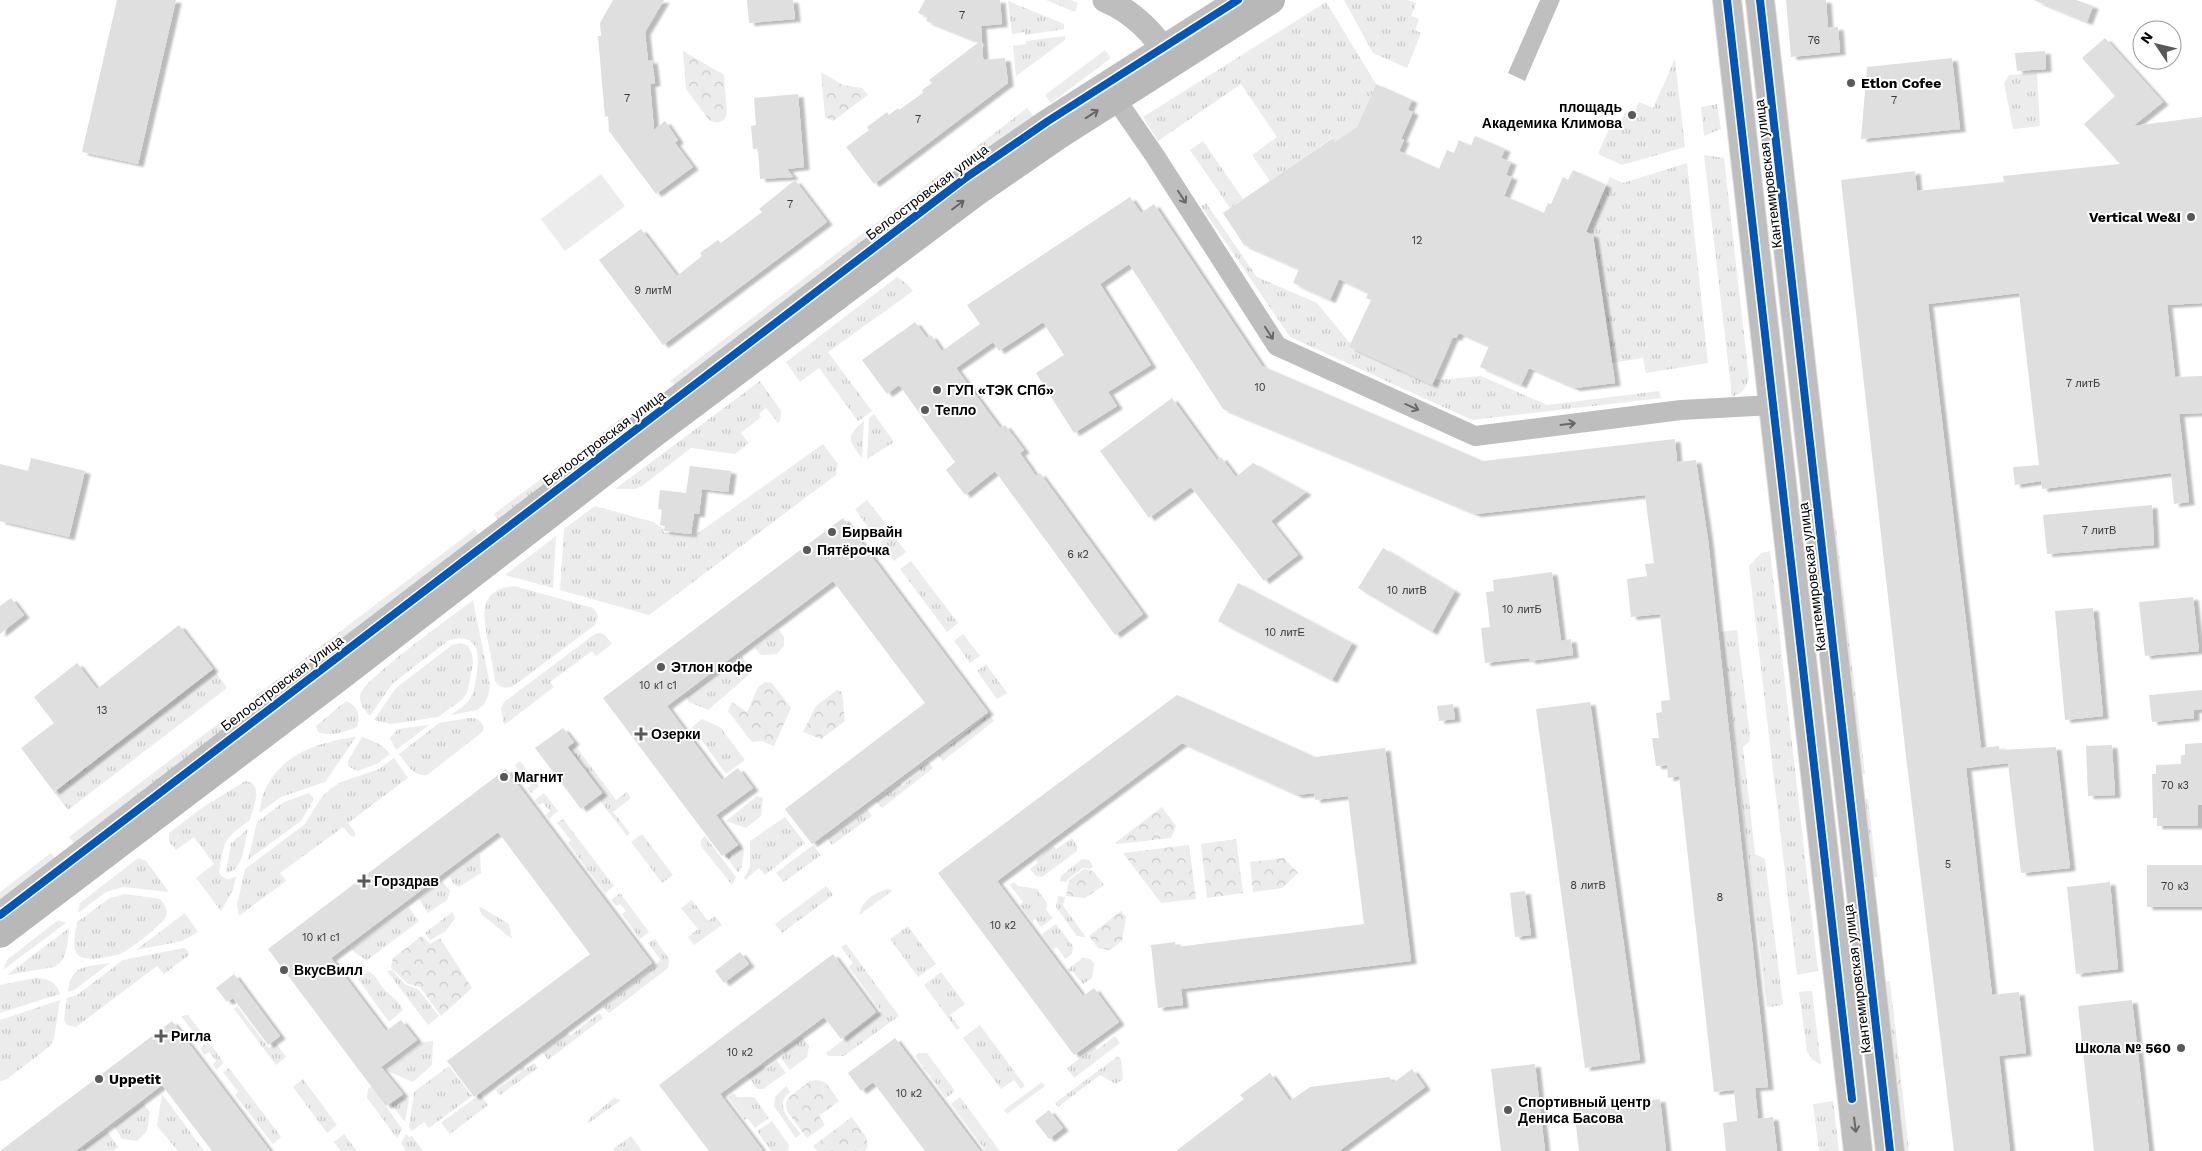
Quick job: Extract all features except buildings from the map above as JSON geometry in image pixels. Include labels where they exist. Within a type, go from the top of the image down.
[{"type":"main road","name":"Белоостровская улица","points":[[0,934],[366,657],[652,435],[904,245],[975,193],[1115,98],[1168,54],[1271,0]]},
{"type":"main road","name":"Кантемировская улица","points":[[1728,0],[1858,1151]]},
{"type":"main road","name":"Кантемировская улица","points":[[1760,0],[1890,1151]]},
{"type":"street","points":[[1105,0],[1142,22],[1168,54]]},
{"type":"street","name":"Белоостровская улица","points":[[0,915],[964,179],[1048,121],[1168,54],[1238,0]]},
{"type":"street","points":[[1115,98],[1155,156],[1277,346],[1475,436],[1681,410],[1773,404]]},
{"type":"green space","points":[[1046,0],[1071,0],[1078,3],[1075,12]]},
{"type":"green space","points":[[1344,0],[1408,0],[1416,3],[1411,16],[1419,19],[1415,30],[1421,33],[1407,68],[1373,53]]},
{"type":"green space","points":[[1008,1],[1064,24],[1064,29],[1025,35],[1025,32],[1012,34]]},
{"type":"green space","points":[[1326,2],[1376,84],[1355,132],[1352,131],[1335,142],[1332,138],[1270,181],[1252,155],[1277,137],[1241,84],[1158,141],[1143,117]]},
{"type":"green space","points":[[1065,36],[1065,40],[1016,76],[1013,46],[1026,44],[1026,41]]},
{"type":"green space","points":[[1105,50],[1111,58],[1051,103],[1045,95]]},
{"type":"green space","points":[[683,51],[724,75],[727,113],[725,119],[721,122],[709,120],[686,89]]},
{"type":"green space","points":[[1675,59],[1685,147],[1622,165],[1598,154],[1612,122],[1619,125],[1626,111],[1633,114],[1639,102],[1653,108]]},
{"type":"green space","points":[[821,72],[843,85],[862,88],[868,95],[833,121],[825,117]]},
{"type":"green space","points":[[2037,73],[2040,126],[2013,129],[2004,83],[2009,75]]},
{"type":"green space","points":[[1717,104],[1721,129],[1704,136],[1701,107]]},
{"type":"green space","points":[[1027,108],[1034,117],[973,163],[966,155]]},
{"type":"green space","points":[[1203,141],[1243,199],[1230,208],[1190,150]]},
{"type":"green space","points":[[1704,155],[1724,158],[1749,378],[1743,390],[1732,397]]},
{"type":"green space","points":[[1687,163],[1708,363],[1646,373],[1643,358],[1611,363],[1593,235],[1586,232],[1610,177],[1623,183]]},
{"type":"green space","points":[[947,169],[954,178],[680,388],[670,381]]},
{"type":"green space","points":[[601,174],[625,206],[565,251],[541,219]]},
{"type":"green space","points":[[1206,203],[1257,277],[1317,303],[1348,341],[1438,380],[1481,376],[1547,405],[1659,391],[1661,398],[1472,420],[1290,337],[1201,206]]},
{"type":"green space","points":[[897,277],[913,291],[828,352],[872,411],[858,421],[819,368],[800,382],[786,362]]},
{"type":"green space","points":[[760,381],[781,411],[778,423],[766,408],[759,414],[761,417],[741,433],[749,443],[735,454],[691,448],[642,486],[634,489],[615,489]]},
{"type":"green space","points":[[874,414],[894,442],[867,459],[869,418]]},
{"type":"green space","points":[[624,416],[630,425],[588,457],[582,449]]},
{"type":"green space","points":[[864,421],[862,458],[851,439],[854,431]]},
{"type":"green space","points":[[823,444],[838,464],[836,475],[649,615],[560,590],[564,529],[595,506],[653,522],[664,529],[663,532],[694,536]]},
{"type":"green space","points":[[561,464],[567,473],[501,524],[494,514]]},
{"type":"green space","points":[[867,500],[886,524],[873,534],[855,509]]},
{"type":"green space","points":[[1835,519],[1865,774],[1857,775],[1827,521]]},
{"type":"green space","points":[[475,529],[481,538],[260,706],[253,698]]},
{"type":"green space","points":[[892,533],[906,552],[894,561],[880,542]]},
{"type":"green space","points":[[556,536],[553,588],[505,575]]},
{"type":"green space","points":[[1770,551],[1818,971],[1797,975],[1749,566],[1761,553]]},
{"type":"green space","points":[[911,561],[958,623],[947,632],[900,569]]},
{"type":"green space","points":[[514,586],[593,608],[598,618],[595,625],[512,687],[504,687],[495,681],[486,632],[485,613],[489,598],[494,592],[502,588]]},
{"type":"green space","points":[[473,600],[490,685],[484,704],[477,710],[451,715],[471,697],[478,661],[476,647],[472,642],[459,638],[449,640],[392,684],[370,716],[360,702],[360,696],[364,688],[392,662]]},
{"type":"green space","points":[[779,630],[784,637],[784,646],[777,654],[761,655],[755,648]]},
{"type":"green space","points":[[1737,630],[1750,737],[1749,742],[1743,747],[1755,854],[1765,859],[1783,1005],[1767,1007],[1721,632]]},
{"type":"green space","points":[[595,634],[605,635],[612,644],[596,656],[592,651],[550,682],[554,687],[504,725],[501,708],[504,702]]},
{"type":"green space","points":[[963,634],[980,656],[970,663],[954,641]]},
{"type":"green space","points":[[461,643],[468,646],[472,654],[473,663],[467,693],[463,699],[438,717],[391,724],[374,720],[396,688],[452,645]]},
{"type":"green space","points":[[742,656],[752,672],[708,710],[689,702],[686,696]]},
{"type":"green space","points":[[986,664],[1007,693],[997,699],[977,671]]},
{"type":"green space","points":[[213,669],[227,688],[68,810],[54,792]]},
{"type":"green space","points":[[765,682],[772,683],[791,708],[774,746],[762,741],[752,742],[728,711],[732,702],[747,712],[758,687]]},
{"type":"green space","points":[[837,690],[842,692],[845,721],[821,739],[803,732],[816,706]]},
{"type":"green space","points":[[346,701],[358,711],[357,727],[337,733],[326,734],[318,732],[316,726]]},
{"type":"green space","points":[[231,714],[237,722],[75,845],[69,837]]},
{"type":"green space","points":[[989,714],[994,721],[943,761],[938,755]]},
{"type":"green space","points":[[469,718],[476,719],[482,723],[484,728],[481,733],[427,775],[414,772],[399,754],[439,723]]},
{"type":"green space","points":[[702,719],[720,727],[745,760],[726,774],[692,727]]},
{"type":"green space","points":[[429,725],[396,750],[390,738],[398,729]]},
{"type":"green space","points":[[356,737],[325,782],[281,797],[259,813],[264,793],[272,777],[292,758],[315,746]]},
{"type":"green space","points":[[362,737],[378,743],[390,754],[377,764],[357,771],[348,766],[348,761]]},
{"type":"green space","points":[[574,744],[616,800],[627,792],[631,798],[613,812],[630,833],[627,836],[598,798],[604,793],[569,748]]},
{"type":"green space","points":[[394,758],[408,778],[348,823],[355,832],[355,837],[350,835],[343,827],[280,873],[286,881],[239,916],[237,905],[245,869],[305,824],[321,798],[330,789],[341,782],[379,769]]},
{"type":"green space","points":[[520,761],[539,786],[531,793],[527,788],[531,786],[515,765]]},
{"type":"green space","points":[[928,762],[933,768],[882,808],[876,801],[900,783],[902,786],[921,771],[919,768]]},
{"type":"green space","points":[[245,781],[255,786],[255,802],[250,820],[229,837],[224,847],[219,873],[227,879],[236,876],[233,890],[221,911],[196,878],[214,864],[194,837],[176,850],[169,842],[169,833],[199,810]]},
{"type":"green space","points":[[309,793],[313,801],[301,821],[248,860],[257,822],[284,802]]},
{"type":"green space","points":[[544,793],[558,811],[549,819],[546,815],[550,811],[543,803],[539,805],[535,800]]},
{"type":"green space","points":[[757,796],[763,798],[761,816],[746,828],[726,821]]},
{"type":"green space","points":[[1868,799],[1877,877],[1869,878],[1860,800]]},
{"type":"green space","points":[[1162,807],[1176,826],[1171,838],[1115,843]]},
{"type":"green space","points":[[867,809],[872,816],[832,845],[827,838]]},
{"type":"green space","points":[[785,817],[805,843],[765,875],[759,868],[745,880],[744,878],[750,867],[750,841]]},
{"type":"green space","points":[[563,819],[614,886],[605,893],[568,843],[571,840],[557,823]]},
{"type":"green space","points":[[248,829],[240,862],[232,871],[226,873],[231,843]]},
{"type":"green space","points":[[642,834],[673,875],[662,883],[631,842]]},
{"type":"green space","points":[[705,836],[736,877],[732,885],[701,846],[701,840]]},
{"type":"green space","points":[[1072,838],[1077,845],[1077,851],[1042,877],[1036,876],[1030,869],[1038,863],[1036,860],[1053,846],[1056,849]]},
{"type":"green space","points":[[1236,839],[1243,893],[1207,898],[1201,844]]},
{"type":"green space","points":[[813,845],[821,855],[784,882],[776,873]]},
{"type":"green space","points":[[1189,845],[1196,899],[1161,903],[1123,853]]},
{"type":"green space","points":[[738,846],[744,849],[742,866],[738,873],[726,856]]},
{"type":"green space","points":[[51,853],[57,860],[0,904],[0,892]]},
{"type":"green space","points":[[480,854],[481,873],[459,887],[453,883],[450,877]]},
{"type":"green space","points":[[138,858],[146,861],[169,892],[123,887],[106,892],[78,913],[80,903]]},
{"type":"green space","points":[[1284,858],[1298,873],[1282,888],[1253,892],[1250,862]]},
{"type":"green space","points":[[1082,859],[1089,860],[1093,866],[1090,869],[1083,868],[1067,880],[1067,882],[1060,881],[1061,876]]},
{"type":"green space","points":[[1084,869],[1093,871],[1104,885],[1085,898],[1066,896],[1069,880]]},
{"type":"green space","points":[[442,881],[450,891],[447,900],[428,913],[419,899]]},
{"type":"green space","points":[[1014,882],[1018,886],[1037,889],[1047,903],[1046,910],[1053,918],[1041,927],[1035,919],[1032,921],[1020,905],[1023,902],[1010,885]]},
{"type":"green space","points":[[826,886],[833,895],[782,933],[775,924]]},
{"type":"green space","points":[[888,889],[892,891],[859,915],[860,910],[869,898],[878,892]]},
{"type":"green space","points":[[620,893],[649,932],[640,939],[622,914],[626,911],[620,904],[616,906],[611,900]]},
{"type":"green space","points":[[125,894],[160,899],[166,909],[166,916],[146,936],[122,953],[97,959],[79,956],[74,945],[77,922],[110,898]]},
{"type":"green space","points":[[1058,896],[1065,897],[1063,906],[1084,937],[1077,936],[1056,907]]},
{"type":"green space","points":[[692,900],[708,921],[715,916],[722,925],[694,945],[688,937],[698,929],[681,908]]},
{"type":"green space","points":[[479,906],[509,924],[512,939],[481,914]]},
{"type":"green space","points":[[409,908],[419,921],[366,961],[353,951],[352,949]]},
{"type":"green space","points":[[1121,911],[1126,917],[1122,941],[1110,950],[1098,948],[1089,936]]},
{"type":"green space","points":[[452,912],[455,918],[446,931],[430,940],[425,933]]},
{"type":"green space","points":[[185,913],[198,932],[182,941],[136,950]]},
{"type":"green space","points":[[58,920],[66,923],[3,970],[7,960]]},
{"type":"green space","points":[[1056,924],[1073,946],[1072,954],[1065,959],[1057,947],[1053,949],[1042,934]]},
{"type":"green space","points":[[908,926],[936,964],[918,977],[890,939]]},
{"type":"green space","points":[[69,928],[65,955],[59,964],[54,967],[7,975]]},
{"type":"green space","points":[[422,936],[430,944],[440,938],[472,988],[441,1016],[420,987],[408,984],[391,968],[393,958]]},
{"type":"green space","points":[[655,939],[669,959],[668,968],[609,1013],[603,1007],[656,966],[660,959],[648,943]]},
{"type":"green space","points":[[846,944],[899,1016],[844,1056],[828,1056],[826,1053],[881,1011],[849,967],[853,963],[841,947]]},
{"type":"green space","points":[[184,948],[189,955],[164,974],[157,966],[76,1027],[67,1025],[64,1020],[67,998],[77,995],[123,960]]},
{"type":"green space","points":[[1082,958],[1090,959],[1094,964],[1092,978],[1083,984],[1068,969]]},
{"type":"green space","points":[[110,963],[74,990],[68,992],[72,976],[81,968]]},
{"type":"green space","points":[[392,970],[406,985],[418,989],[439,1016],[428,1025],[387,971]]},
{"type":"green space","points":[[368,971],[397,1001],[403,1010],[389,1022],[358,979]]},
{"type":"green space","points":[[941,972],[965,1004],[950,1015],[960,1028],[957,1030],[924,985]]},
{"type":"green space","points":[[36,978],[51,981],[60,994],[0,1013],[0,985]]},
{"type":"green space","points":[[1890,981],[1909,1151],[1901,1151],[1881,982]]},
{"type":"green space","points":[[1812,991],[1821,1065],[1813,1060],[1807,1052],[1799,992]]},
{"type":"green space","points":[[60,1000],[54,1039],[49,1047],[7,1079],[0,1081],[0,1020]]},
{"type":"green space","points":[[237,1006],[269,1048],[276,1043],[286,1057],[276,1065],[234,1009]]},
{"type":"green space","points":[[599,1013],[603,1018],[548,1060],[542,1052],[567,1032],[570,1036]]},
{"type":"green space","points":[[188,1015],[204,1036],[197,1043],[194,1040],[197,1037],[181,1016]]},
{"type":"green space","points":[[980,1025],[1025,1086],[1021,1089],[1014,1080],[1001,1089],[963,1038]]},
{"type":"green space","points":[[1115,1036],[1120,1043],[1074,1078],[1067,1068],[1095,1047],[1097,1050]]},
{"type":"green space","points":[[802,1037],[809,1046],[807,1057],[790,1070],[781,1058],[785,1054],[783,1050]]},
{"type":"green space","points":[[433,1041],[432,1065],[413,1082],[387,1071],[424,1042]]},
{"type":"green space","points":[[207,1043],[211,1044],[224,1063],[216,1070],[213,1064],[216,1061],[209,1052],[204,1055],[200,1048]]},
{"type":"green space","points":[[919,1053],[927,1053],[955,1091],[946,1098],[915,1056]]},
{"type":"green space","points":[[1118,1056],[1121,1060],[1123,1079],[1116,1084],[1100,1075],[1058,1107],[1055,1103]]},
{"type":"green space","points":[[777,1061],[786,1073],[763,1089],[757,1089],[748,1076],[763,1065],[766,1069]]},
{"type":"green space","points":[[534,1063],[538,1068],[500,1095],[496,1090],[521,1072],[520,1069],[523,1066],[525,1069]]},
{"type":"green space","points":[[449,1066],[472,1096],[429,1128],[424,1122],[412,1131],[409,1127],[414,1092]]},
{"type":"green space","points":[[229,1068],[281,1137],[273,1144],[235,1095],[238,1092],[223,1072]]},
{"type":"green space","points":[[303,1079],[337,1125],[327,1133],[293,1087]]},
{"type":"green space","points":[[818,1080],[826,1083],[839,1101],[819,1116],[825,1125],[807,1138],[787,1111],[786,1104],[788,1098],[810,1081]]},
{"type":"green space","points":[[1042,1082],[1045,1086],[1007,1114],[1004,1110]]},
{"type":"green space","points":[[372,1086],[402,1129],[397,1138],[367,1098],[368,1089]]},
{"type":"green space","points":[[786,1086],[790,1092],[785,1097],[783,1108],[801,1134],[796,1138],[774,1106],[775,1097]]},
{"type":"green space","points":[[734,1093],[737,1097],[754,1097],[769,1118],[755,1128],[748,1119],[745,1120],[728,1097]]},
{"type":"green space","points":[[162,1094],[204,1151],[178,1151],[157,1126]]},
{"type":"green space","points":[[480,1094],[488,1105],[450,1134],[441,1123]]},
{"type":"green space","points":[[402,1097],[409,1100],[405,1122],[391,1104]]},
{"type":"green space","points":[[960,1097],[1000,1151],[986,1151],[951,1104]]},
{"type":"green space","points":[[614,1098],[621,1100],[586,1125],[591,1117]]},
{"type":"green space","points":[[1833,1101],[1839,1151],[1819,1151],[1813,1104]]},
{"type":"green space","points":[[143,1103],[150,1112],[147,1131],[137,1141],[122,1139],[114,1126]]},
{"type":"green space","points":[[852,1117],[866,1137],[868,1146],[865,1151],[817,1151],[813,1146]]},
{"type":"green space","points":[[772,1121],[789,1145],[788,1151],[771,1151],[757,1131]]},
{"type":"green space","points":[[107,1131],[118,1147],[113,1151],[84,1151],[83,1148]]},
{"type":"green space","points":[[344,1134],[357,1151],[341,1151],[334,1142]]},
{"type":"green space","points":[[406,1134],[409,1137],[412,1136],[423,1151],[406,1151],[401,1143]]},
{"type":"green space","points":[[631,1136],[642,1151],[615,1151],[613,1149]]},
{"type":"shaded area","points":[[1540,0],[1560,0],[1525,81],[1508,73]]},
{"type":"cycle path","points":[[0,915],[964,179],[1048,121],[1238,0]]},
{"type":"cycle path","points":[[1727,0],[1852,1099]]},
{"type":"cycle path","points":[[1760,0],[1890,1151]]},
{"type":"place","name":"Etlon Cofee","points":[[1851,83]]},
{"type":"place","name":"площадь Академика Климова","points":[[1632,115]]},
{"type":"place","name":"Vertical We&I","points":[[2191,217]]},
{"type":"place","name":"ГУП «ТЭК СПб»","points":[[937,390]]},
{"type":"place","name":"Тепло","points":[[925,410]]},
{"type":"place","name":"Бирвайн","points":[[832,532]]},
{"type":"place","name":"Пятёрочка","points":[[807,550]]},
{"type":"place","name":"Этлон кофе","points":[[661,667]]},
{"type":"place","name":"Озерки","points":[[641,734]]},
{"type":"place","name":"Магнит","points":[[504,777]]},
{"type":"place","name":"Горздрав","points":[[364,881]]},
{"type":"place","name":"ВкусВилл","points":[[284,970]]},
{"type":"place","name":"Ригла","points":[[161,1036]]},
{"type":"place","name":"Школа № 560","points":[[2181,1048]]},
{"type":"place","name":"Uppetit","points":[[99,1079]]},
{"type":"place","name":"Спортивный центр Дениса Басова","points":[[1508,1110]]}]
